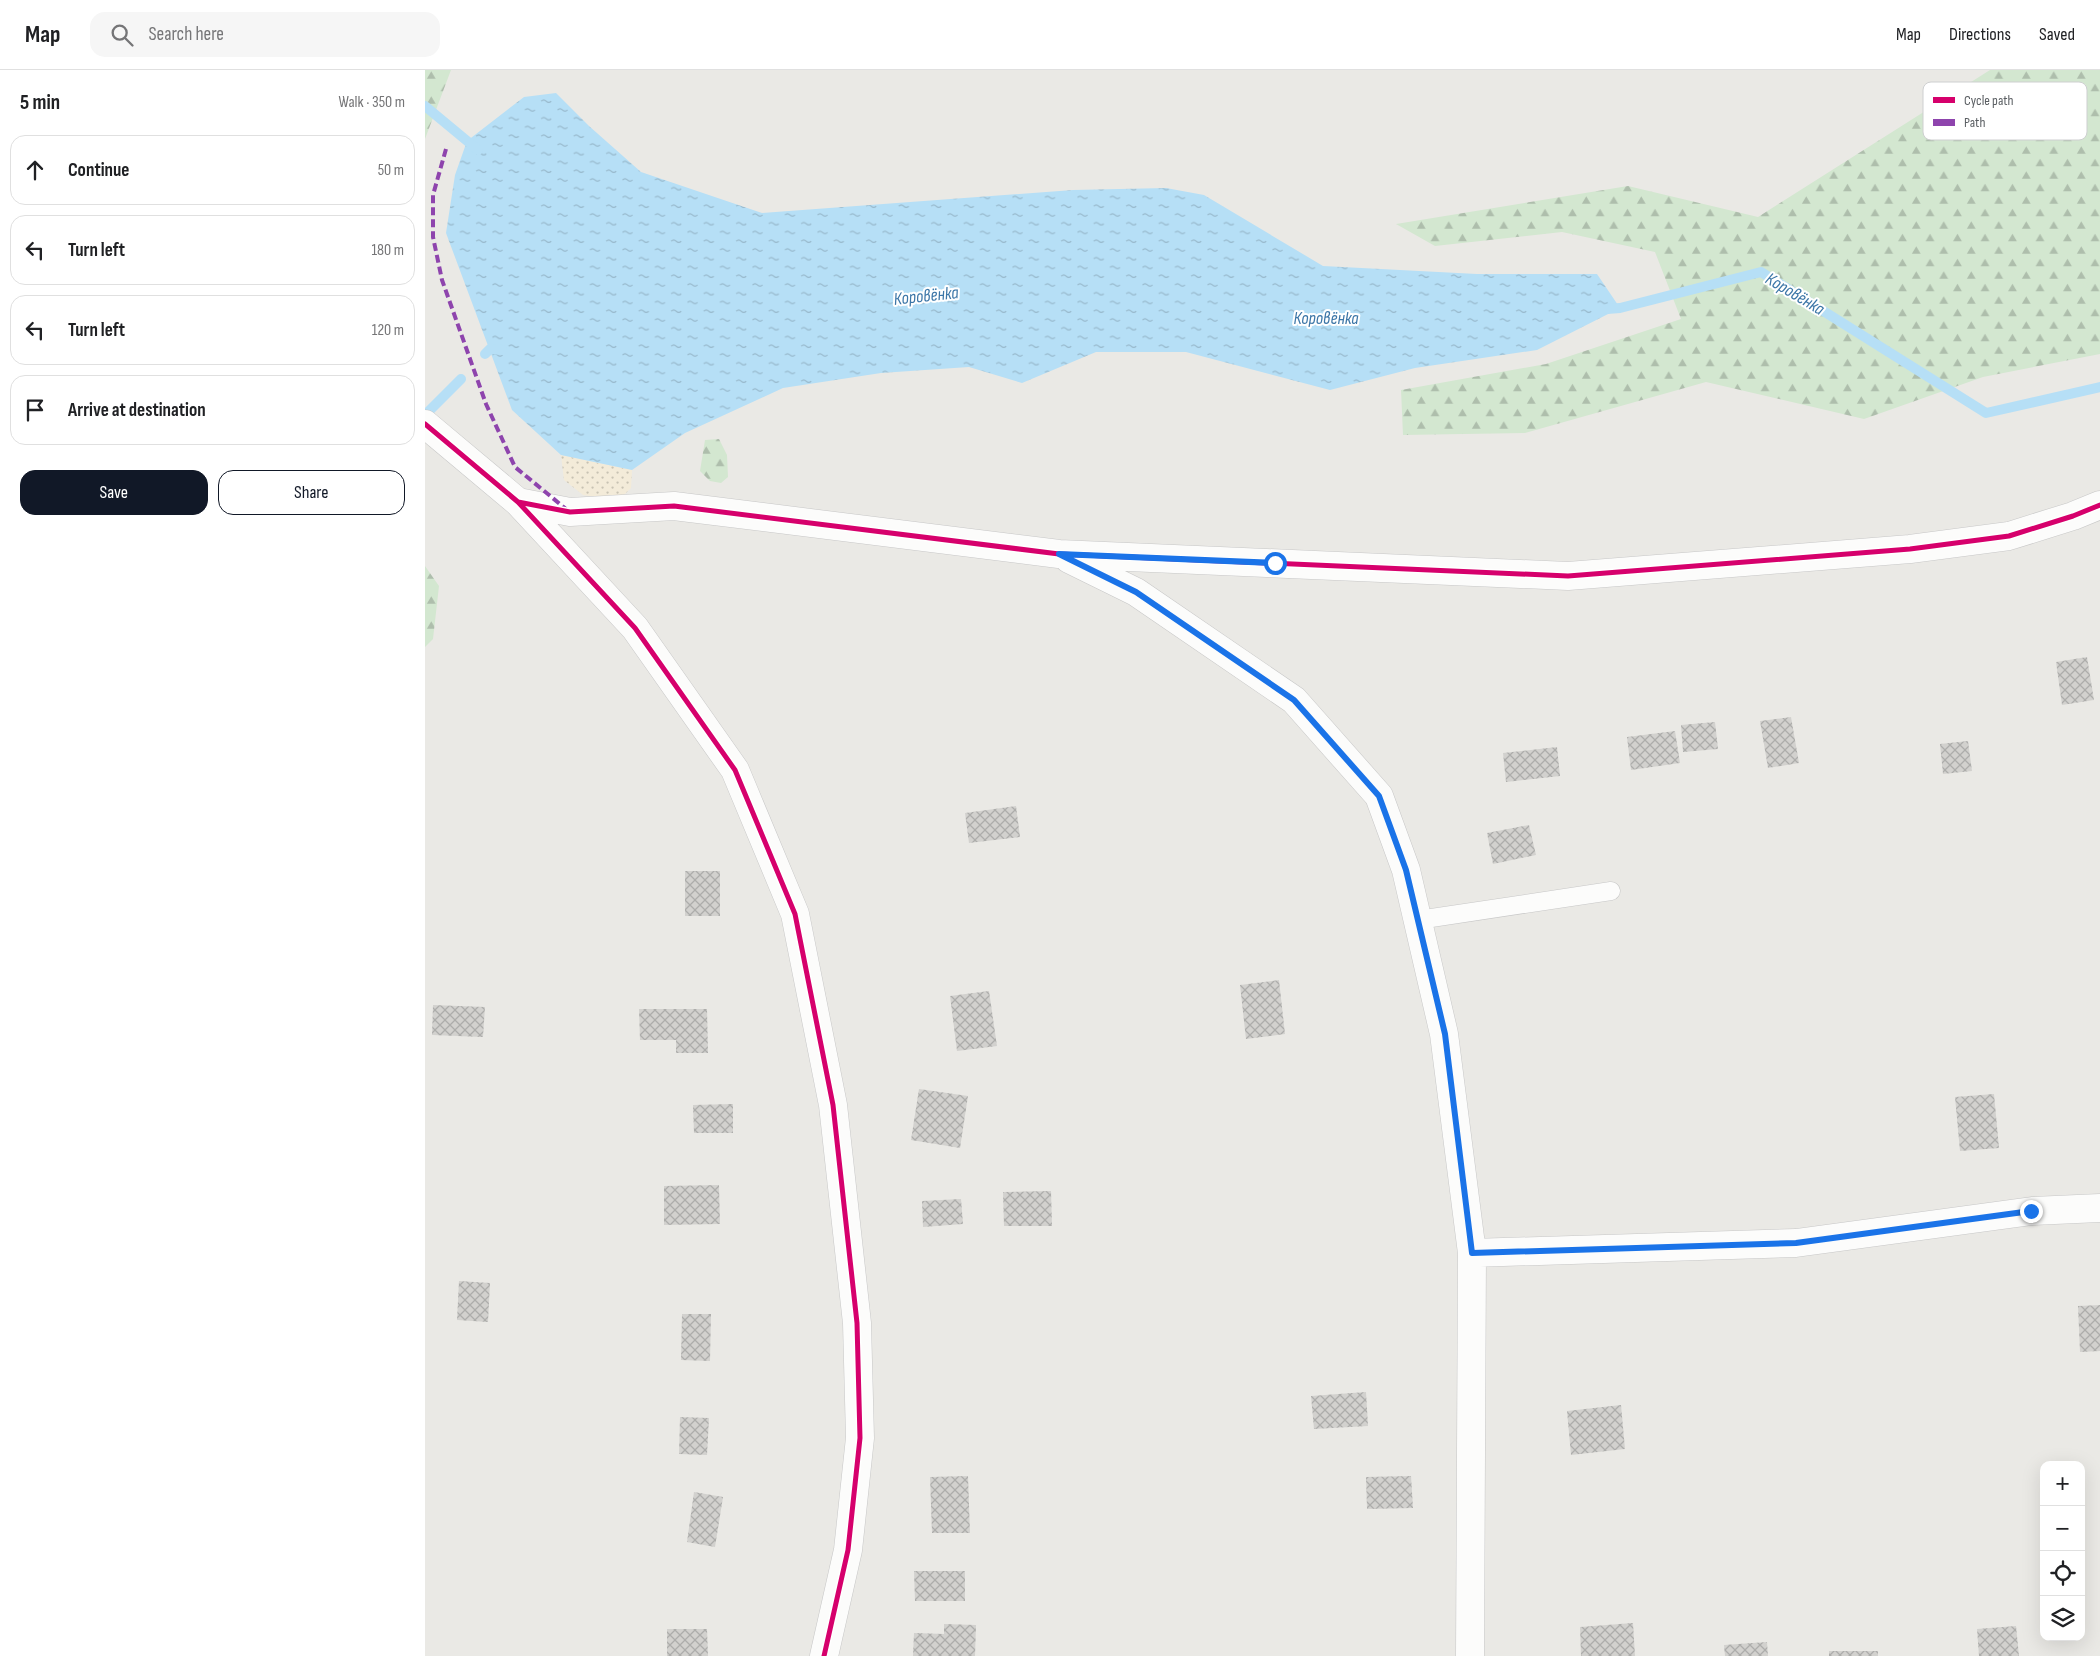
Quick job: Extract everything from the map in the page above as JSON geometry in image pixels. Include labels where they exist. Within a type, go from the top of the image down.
[{"type":"street","points":[[431,429],[518,502],[635,628],[735,770],[795,914],[833,1105],[857,1323],[860,1438],[848,1550],[824,1656]]},
{"type":"street","points":[[518,502],[570,512],[673,506],[1059,554],[1568,576],[1910,549],[2009,536],[2073,516],[2100,504]]},
{"type":"street","points":[[1059,554],[1136,592],[1294,700],[1379,796],[1406,870],[1445,1034],[1472,1253],[1470,1656]]},
{"type":"street","points":[[1472,1253],[1796,1243],[2031,1211],[2100,1208]]},
{"type":"lane","points":[[1418,920],[1611,891]]},
{"type":"green space","points":[[425,70],[451,70],[425,139]]},
{"type":"green space","points":[[1990,70],[2100,70],[2100,354],[1983,377],[1864,419],[1706,382],[1525,433],[1403,435],[1401,390],[1546,364],[1681,319],[1655,252],[1562,232],[1435,246],[1396,224],[1628,186],[1758,217],[1923,112],[1923,140],[2087,140],[2087,82],[1971,82]]},
{"type":"green space","points":[[719,439],[727,455],[728,477],[721,483],[710,481],[700,471],[705,440]]},
{"type":"green space","points":[[425,566],[439,586],[433,639],[425,647]]},
{"type":"sand","points":[[561,455],[632,470],[631,488],[622,497],[603,498],[583,495],[564,480]]},
{"type":"water","points":[[556,93],[589,126],[641,172],[762,213],[1073,190],[1166,188],[1204,195],[1323,266],[1477,274],[1597,274],[1620,308],[1537,350],[1415,368],[1330,390],[1186,352],[1096,352],[1022,383],[969,367],[881,373],[783,388],[685,433],[632,470],[561,455],[512,410],[446,233],[455,175],[467,141],[524,97]]},
{"type":"building","points":[[2087,657],[2094,700],[2062,705],[2056,662]]},
{"type":"building","points":[[1791,717],[1799,763],[1768,768],[1760,721]]},
{"type":"building","points":[[1715,722],[1718,749],[1683,752],[1681,725]]},
{"type":"building","points":[[1675,731],[1680,763],[1631,770],[1627,737]]},
{"type":"building","points":[[1968,741],[1972,771],[1943,774],[1940,744]]},
{"type":"building","points":[[1557,747],[1560,776],[1506,782],[1503,753]]},
{"type":"building","points":[[1016,806],[1020,837],[969,843],[965,813]]},
{"type":"building","points":[[1529,825],[1536,855],[1493,864],[1487,833]]},
{"type":"building","points":[[685,871],[720,871],[720,916],[685,916]]},
{"type":"building","points":[[1279,980],[1285,1034],[1246,1039],[1240,985]]},
{"type":"building","points":[[989,991],[997,1046],[957,1051],[950,996]]},
{"type":"building","points":[[433,1005],[485,1007],[483,1037],[432,1035]]},
{"type":"building","points":[[639,1009],[707,1009],[708,1053],[676,1053],[676,1040],[640,1040]]},
{"type":"building","points":[[919,1089],[968,1096],[960,1148],[911,1140]]},
{"type":"building","points":[[1994,1094],[1999,1148],[1960,1151],[1955,1097]]},
{"type":"building","points":[[733,1104],[733,1133],[694,1133],[693,1105]]},
{"type":"building","points":[[719,1185],[720,1224],[664,1225],[664,1186]]},
{"type":"building","points":[[1051,1191],[1052,1226],[1004,1226],[1003,1192]]},
{"type":"building","points":[[961,1199],[963,1224],[923,1227],[922,1201]]},
{"type":"building","points":[[459,1281],[490,1283],[488,1322],[457,1320]]},
{"type":"building","points":[[2100,1305],[2100,1351],[2080,1352],[2078,1306]]},
{"type":"building","points":[[682,1314],[711,1314],[710,1361],[681,1360]]},
{"type":"building","points":[[1366,1392],[1368,1426],[1314,1429],[1311,1396]]},
{"type":"building","points":[[1621,1405],[1625,1449],[1571,1455],[1567,1411]]},
{"type":"building","points":[[680,1417],[709,1418],[707,1455],[679,1454]]},
{"type":"building","points":[[968,1476],[970,1533],[932,1533],[930,1477]]},
{"type":"building","points":[[1411,1476],[1413,1508],[1367,1509],[1366,1477]]},
{"type":"building","points":[[694,1492],[723,1497],[715,1547],[687,1542]]},
{"type":"building","points":[[914,1571],[965,1571],[965,1601],[915,1601]]},
{"type":"building","points":[[1633,1623],[1635,1656],[1581,1656],[1580,1627]]},
{"type":"building","points":[[944,1624],[976,1625],[975,1656],[913,1656],[914,1633],[944,1634]]},
{"type":"building","points":[[2016,1626],[2019,1656],[1979,1656],[1977,1629]]},
{"type":"building","points":[[667,1629],[707,1629],[708,1656],[667,1656]]},
{"type":"building","points":[[1767,1642],[1768,1656],[1725,1656],[1724,1645]]},
{"type":"building","points":[[1829,1651],[1878,1651],[1878,1656],[1829,1656]]},
{"type":"waterway","points":[[425,106],[478,150]]},
{"type":"waterway","name":"Коровёнка","points":[[1607,309],[1620,308],[1761,272],[1986,413],[2100,387]]},
{"type":"waterway","name":"Коровёнка","points":[[485,354],[490,349],[502,350]]},
{"type":"waterway","name":"Коровёнка","points":[[425,415],[461,379]]},
{"type":"marked path","points":[[446,149],[433,195],[433,237],[442,280],[486,404],[515,467],[566,509]]},
{"type":"cycle path","points":[[425,424],[518,502],[635,628],[735,770],[795,914],[833,1105],[857,1323],[860,1438],[848,1550],[824,1656]]},
{"type":"cycle path","points":[[518,502],[570,512],[674,506],[1059,554],[1568,576],[1910,549],[2009,536],[2073,516],[2100,505]]},
{"type":"route","points":[[1275,563],[1059,554],[1136,592],[1294,700],[1379,796],[1406,870],[1445,1034],[1472,1253],[1796,1243],[2031,1211]]}]
